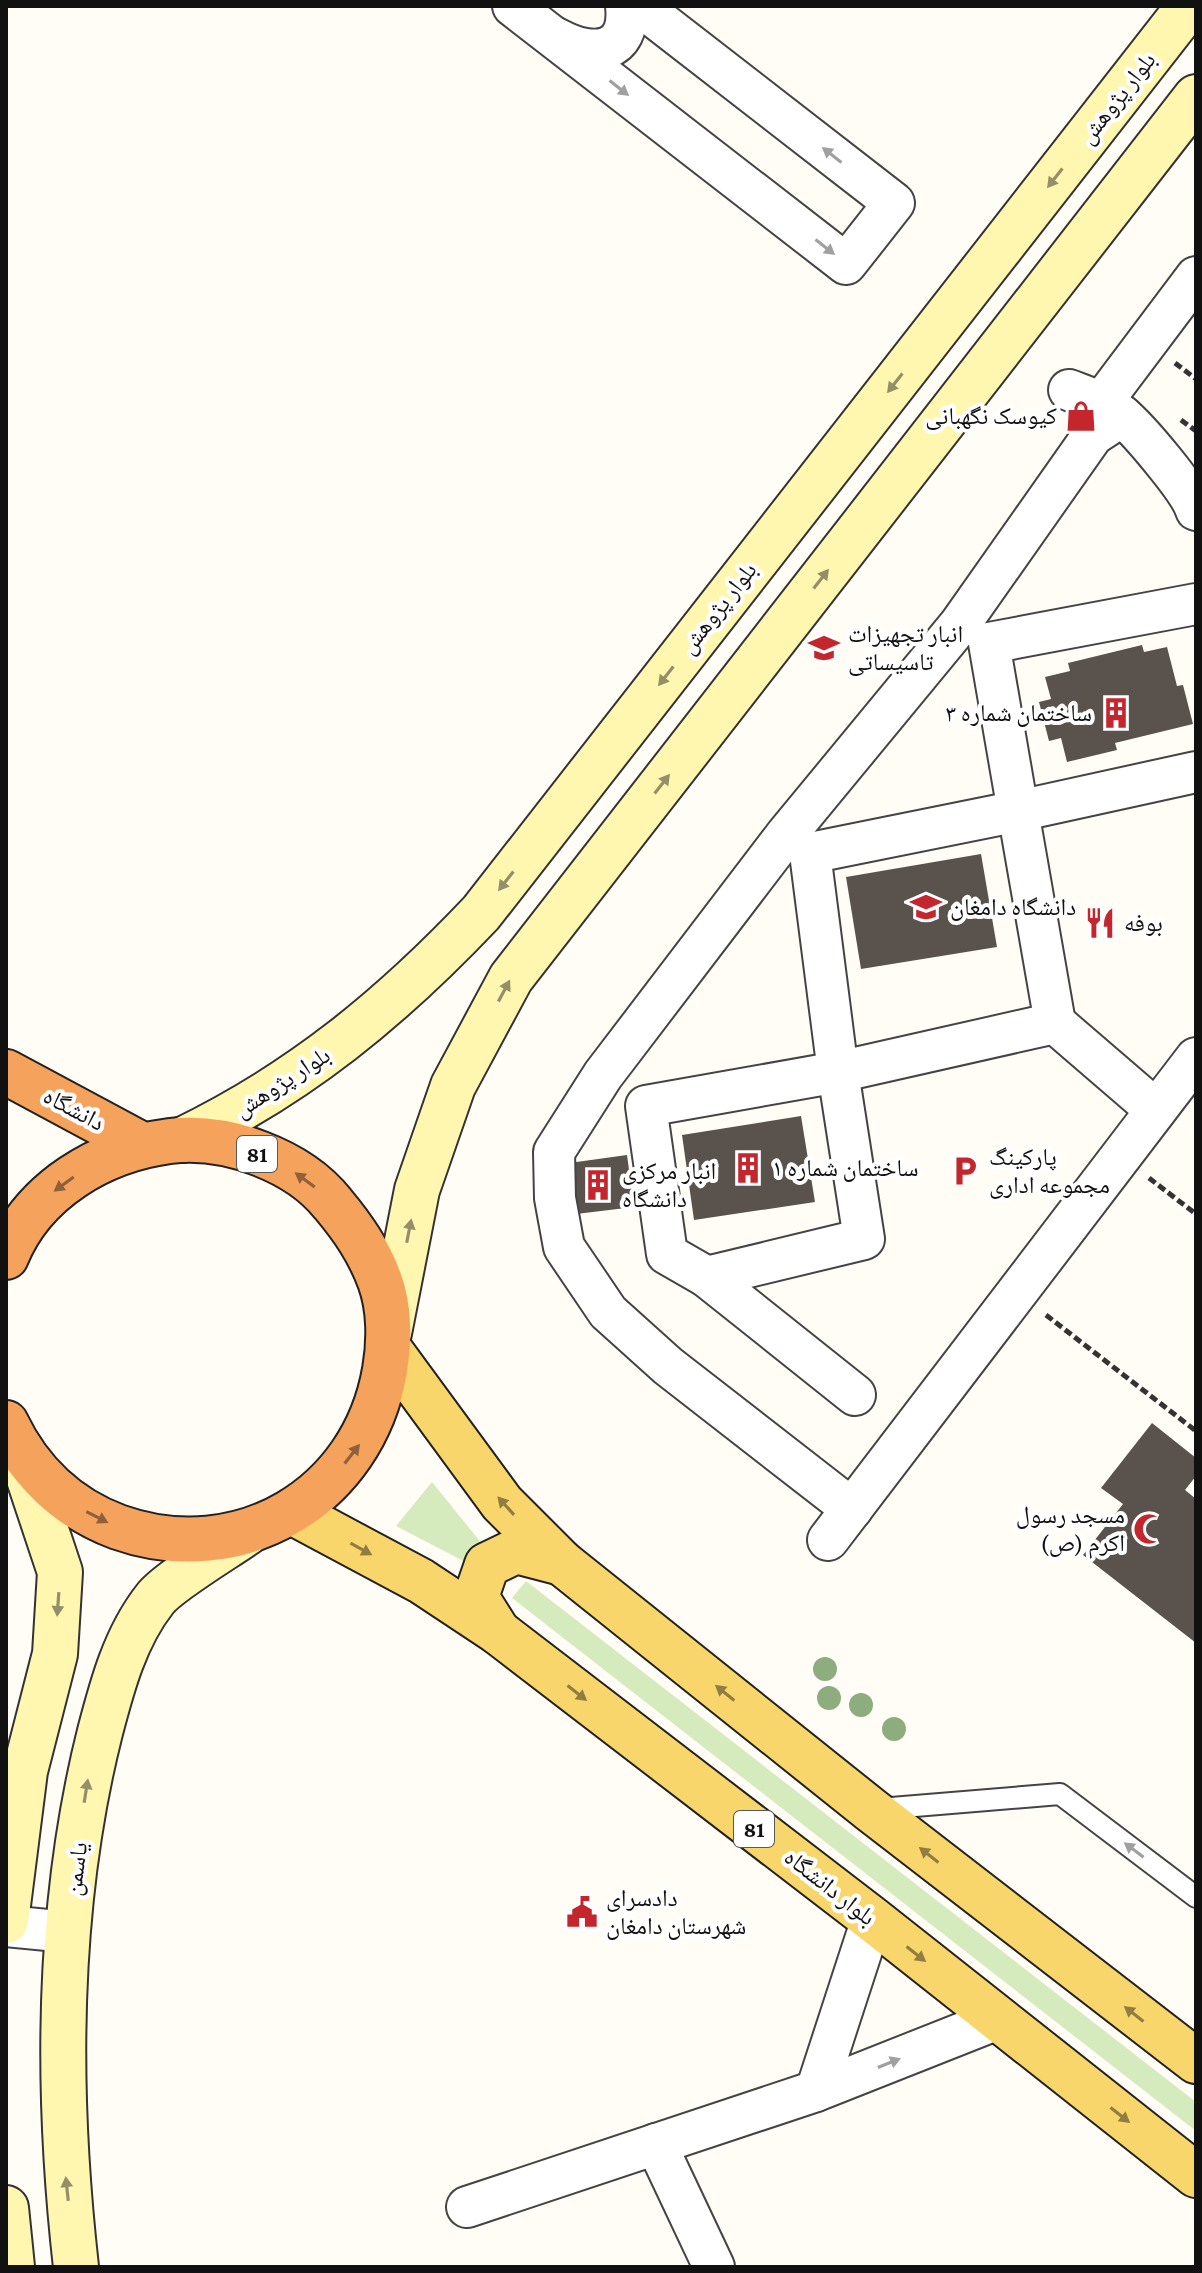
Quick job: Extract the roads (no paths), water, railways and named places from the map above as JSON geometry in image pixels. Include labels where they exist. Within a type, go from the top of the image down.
[{"type":"highway","name":"دانشگاه","points":[[6,1072],[162,1142]]},
{"type":"highway","name":"81","points":[[6,1257],[12,1241],[46,1197],[90,1165],[162,1142],[234,1145],[271,1159],[326,1195],[359,1236],[381,1284],[389,1342],[381,1397],[361,1442],[331,1481],[292,1512],[248,1532],[196,1541],[144,1536],[95,1519],[52,1489],[12,1436]]},
{"type":"main road","name":"81","points":[[389,1342],[502,1503],[562,1563],[871,1810],[1196,2061]]},
{"type":"main road","name":"بلوار دانشگاه","points":[[292,1512],[421,1581],[498,1632],[872,1919],[1196,2175]]},
{"type":"main road","points":[[498,1632],[476,1597],[487,1565],[516,1551],[562,1563]]},
{"type":"street","points":[[513,6],[846,264],[894,203],[640,6]]},
{"type":"street","points":[[548,33],[577,49],[598,52],[618,41],[627,27],[626,6]]},
{"type":"street","name":"بلوار پژوهش","points":[[162,1142],[246,1109],[379,1014],[481,913],[1189,6]]},
{"type":"street","points":[[389,1342],[417,1190],[453,1086],[511,978],[1196,97]]},
{"type":"street","points":[[852,1509],[668,1366],[608,1312],[564,1247],[555,1198],[554,1152],[603,1075],[975,634],[1093,435],[1098,403],[1196,277]]},
{"type":"street","points":[[1098,403],[1152,449],[1196,510]]},
{"type":"street","points":[[975,634],[1196,604]]},
{"type":"street","points":[[975,634],[1018,811],[1055,1023],[1156,1110]]},
{"type":"street","points":[[798,844],[1018,811],[1196,772]]},
{"type":"street","points":[[707,1277],[864,1239],[798,844]]},
{"type":"street","points":[[603,1075],[646,1106],[838,1072],[1055,1023]]},
{"type":"street","points":[[828,1540],[1196,1058]]},
{"type":"street","points":[[646,1106],[667,1254],[707,1277],[855,1395]]},
{"type":"street","points":[[12,1436],[60,1572],[55,1654],[25,1771],[6,1924],[68,1932]]},
{"type":"street","name":"یاسمن","points":[[76,2267],[64,2159],[61,2056],[68,1932],[87,1783],[116,1670],[155,1598],[248,1532]]},
{"type":"street","points":[[816,2091],[872,1919]]},
{"type":"street","points":[[467,2207],[816,2091],[998,2019]]},
{"type":"street","points":[[656,2144],[714,2267]]},
{"type":"street","points":[[6,2208],[12,2267]]},
{"type":"lane","points":[[871,1810],[1060,1794],[1196,1897]]},
{"type":"place","name":"کیوسک نگهبانی","points":[[1081,416]]},
{"type":"place","name":"انبار تجهیزات تاسیساتی","points":[[824,648]]},
{"type":"place","name":"ساختمان شماره ۳","points":[[1116,713]]},
{"type":"place","name":"دانشگاه دامغان","points":[[926,907]]},
{"type":"place","name":"بوفه","points":[[1100,923]]},
{"type":"place","name":"ساختمان شماره ۱","points":[[748,1168]]},
{"type":"place","name":"پارکینگ مجموعه اداری","points":[[965,1171]]},
{"type":"place","name":"انبار مرکزی دانشگاه","points":[[598,1185]]},
{"type":"place","name":"مسجد رسول اکرم (ص)","points":[[1149,1529]]},
{"type":"place","name":"دادسرای شهرستان دامغان","points":[[582,1912]]}]
